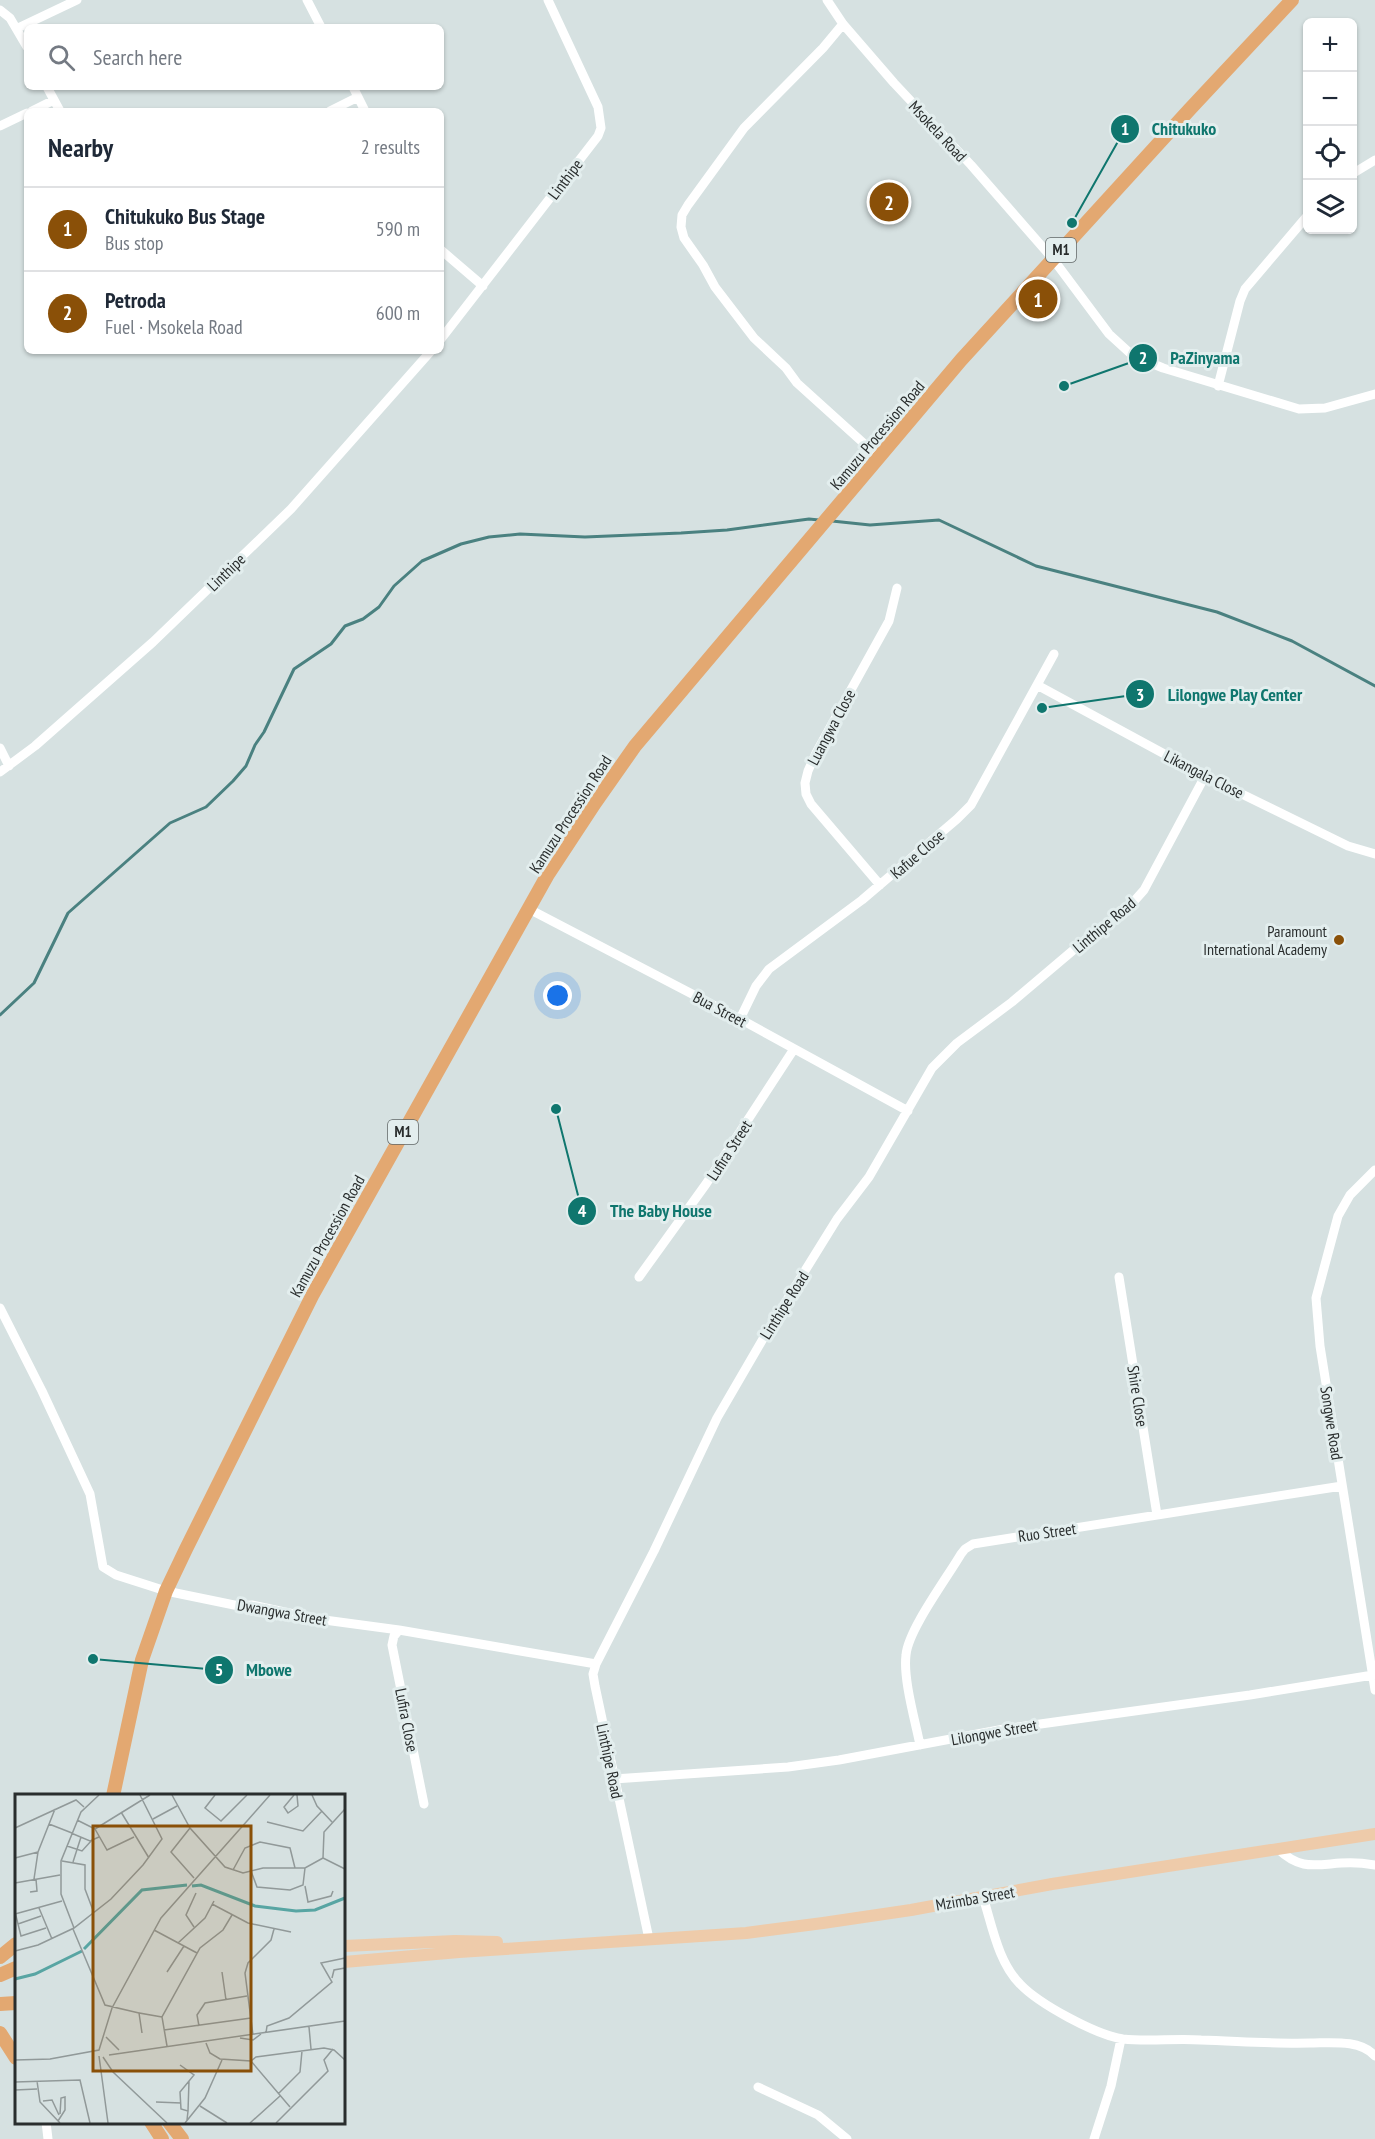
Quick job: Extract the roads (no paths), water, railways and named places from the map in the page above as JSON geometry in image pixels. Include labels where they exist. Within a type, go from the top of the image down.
[{"type":"highway","name":"Kamuzu Procession Road","points":[[113,1794],[142,1660],[166,1591],[313,1294],[547,876],[576,831],[635,746],[961,360],[1292,0]]},
{"type":"highway","points":[[0,1957],[15,1945]]},
{"type":"highway","points":[[0,1975],[15,1968]]},
{"type":"highway","points":[[0,2004],[15,2003]]},
{"type":"highway","points":[[0,2033],[15,2056]]},
{"type":"highway","points":[[152,2124],[162,2139]]},
{"type":"highway","points":[[171,2124],[182,2139]]},
{"type":"main road","name":"Mzimba Street","points":[[573,1944],[746,1932],[824,1923],[1375,1834]]},
{"type":"main road","points":[[345,1946],[455,1941],[573,1944]]},
{"type":"main road","points":[[345,1962],[573,1944]]},
{"type":"street","points":[[26,24],[77,0]]},
{"type":"street","points":[[307,0],[319,24]]},
{"type":"street","name":"Linthipe","points":[[444,335],[598,136],[601,128],[598,106],[548,0]]},
{"type":"street","name":"Msokela Road","points":[[827,0],[843,24],[894,83],[971,165],[1053,259],[1102,325],[1132,355],[1151,364],[1218,386],[1299,409],[1325,408],[1374,394]]},
{"type":"street","points":[[0,10],[18,28],[24,41]]},
{"type":"street","points":[[843,24],[823,48],[744,128],[688,205],[682,215],[681,227],[684,238],[715,287],[754,338],[797,383],[880,458]]},
{"type":"street","points":[[18,28],[24,25]]},
{"type":"street","points":[[49,90],[58,108]]},
{"type":"street","points":[[354,90],[364,108]]},
{"type":"street","points":[[336,108],[358,97]]},
{"type":"street","points":[[38,108],[54,100]]},
{"type":"street","points":[[0,126],[24,114]]},
{"type":"street","points":[[1357,171],[1375,160]]},
{"type":"street","points":[[1218,386],[1245,289],[1303,221]]},
{"type":"street","points":[[444,253],[483,286]]},
{"type":"street","name":"Linthipe","points":[[0,772],[35,746],[153,642],[291,509],[428,354]]},
{"type":"street","points":[[1374,394],[1375,406]]},
{"type":"street","name":"Luangwa Close","points":[[880,885],[811,804],[806,794],[806,783],[816,753],[889,621],[897,588]]},
{"type":"street","name":"Kafue Close","points":[[740,1019],[756,986],[769,969],[880,885],[971,805],[1054,654]]},
{"type":"street","name":"Likangala Close","points":[[1037,686],[1205,776],[1348,846],[1375,854]]},
{"type":"street","points":[[0,748],[9,766]]},
{"type":"street","name":"Linthipe Road","points":[[649,1939],[593,1674],[596,1664],[654,1551],[717,1418],[790,1294],[837,1220],[869,1177],[932,1068],[943,1056],[1128,908],[1144,890],[1205,776]]},
{"type":"street","name":"Bua Street","points":[[530,909],[740,1019],[908,1111]]},
{"type":"street","name":"Lufira Street","points":[[639,1278],[706,1184],[794,1049]]},
{"type":"street","name":"Songwe Road","points":[[1375,1170],[1342,1206],[1316,1298],[1320,1346],[1375,1690]]},
{"type":"street","name":"Shire Close","points":[[1119,1278],[1157,1515]]},
{"type":"street","name":"Dwangwa Street","points":[[0,1308],[90,1494],[104,1567],[116,1575],[166,1591],[239,1606],[252,1605],[396,1633],[596,1664]]},
{"type":"street","name":"Ruo Street","points":[[920,1745],[906,1671],[906,1653],[912,1634],[965,1549],[973,1544],[1342,1486]]},
{"type":"street","name":"Lufira Close","points":[[396,1633],[392,1645],[424,1804]]},
{"type":"street","name":"Lilongwe Street","points":[[614,1779],[788,1767],[1004,1729],[1250,1695],[1373,1675]]},
{"type":"street","points":[[1278,1849],[1296,1863],[1310,1866],[1342,1863],[1375,1865]]},
{"type":"street","points":[[983,1897],[1000,1951],[1007,1967],[1019,1984],[1055,2010],[1101,2032],[1121,2039],[1199,2039],[1277,2044],[1344,2043],[1374,2052]]},
{"type":"street","points":[[1094,2139],[1111,2086],[1121,2039]]},
{"type":"street","points":[[758,2087],[818,2115],[847,2139]]},
{"type":"street","points":[[46,2124],[48,2139]]},
{"type":"waterway","points":[[0,1015],[34,983],[68,913],[170,823],[206,807],[246,766],[294,669],[331,644],[345,626],[363,619],[379,607],[394,586],[422,561],[461,544],[489,537],[520,534],[585,537],[681,533],[727,530],[809,519],[819,520]]},
{"type":"waterway","points":[[832,521],[870,525],[939,520],[1036,566],[1217,612],[1292,641],[1375,686]]},
{"type":"place","name":"Petroda","points":[[889,202]]},
{"type":"place","name":"Chitukuko","points":[[1072,223]]},
{"type":"place","name":"Chitukuko Bus Stage","points":[[1038,299]]},
{"type":"place","name":"PaZinyama","points":[[1064,386]]},
{"type":"place","name":"Lilongwe Play Center","points":[[1042,708]]},
{"type":"place","name":"Paramount International Academy","points":[[1339,940]]},
{"type":"place","name":"The Baby House","points":[[556,1109]]},
{"type":"place","name":"Mbowe","points":[[93,1659]]}]
